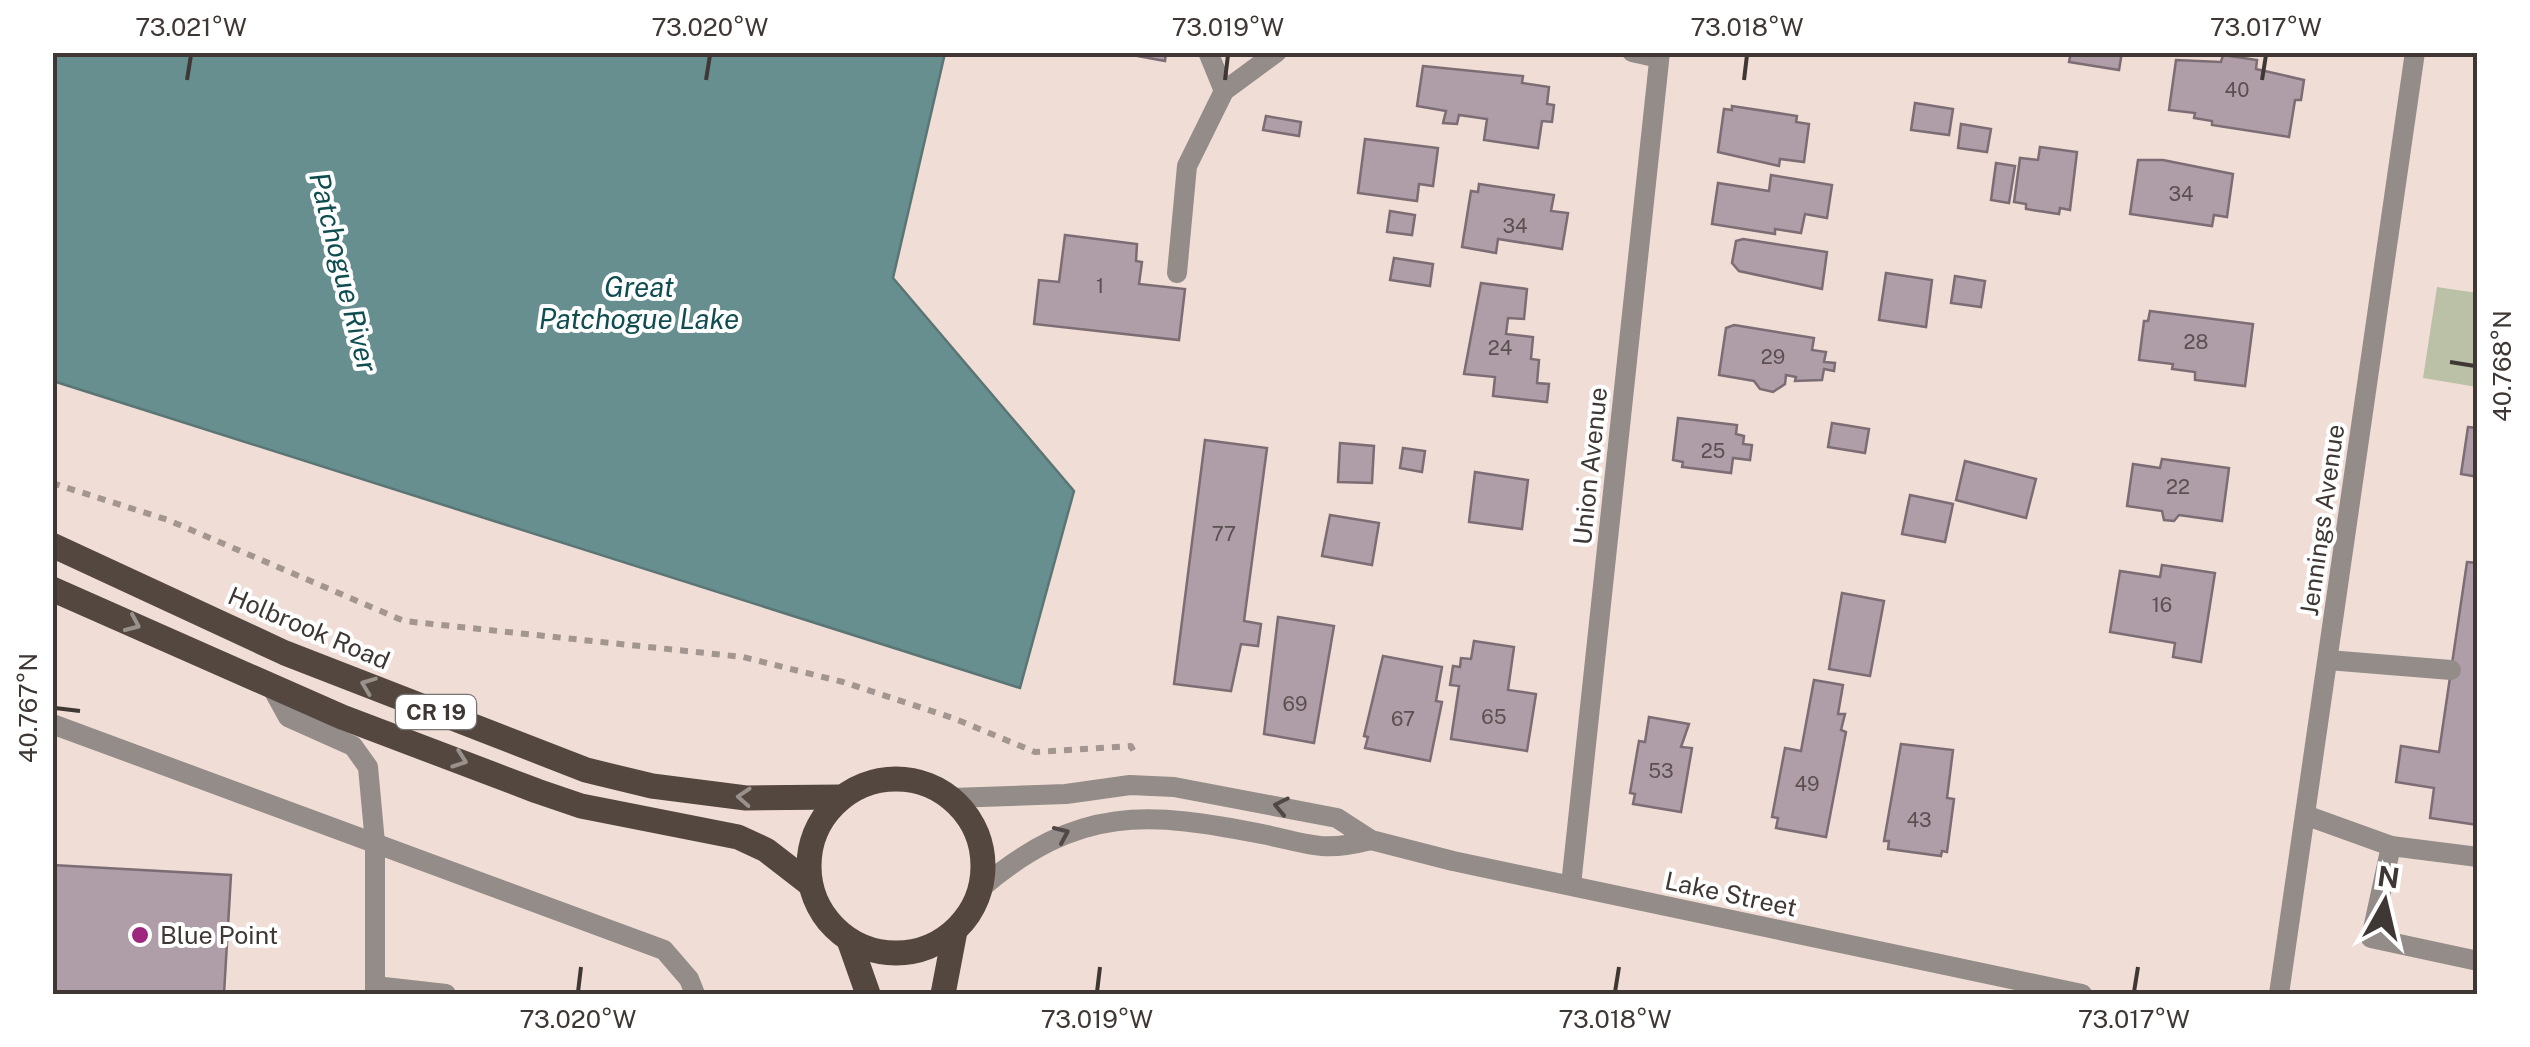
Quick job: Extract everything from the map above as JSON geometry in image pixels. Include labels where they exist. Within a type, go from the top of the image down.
[{"type":"main road","name":"Holbrook Road","points":[[52,545],[285,653],[586,770],[652,786],[746,798],[842,796],[862,784],[909,779],[932,785],[952,798]]},
{"type":"main road","name":"CR 19","points":[[52,588],[271,686],[581,806],[738,837],[766,850],[810,884],[824,916],[849,940],[868,994]]},
{"type":"main road","points":[[810,884],[810,846],[817,827],[842,796]]},
{"type":"main road","points":[[849,940],[892,954],[936,944],[955,931],[971,912],[981,888],[984,864],[980,839],[969,816],[952,798]]},
{"type":"main road","points":[[943,994],[955,931]]},
{"type":"street","points":[[1208,52],[1224,91]]},
{"type":"street","points":[[1178,274],[1187,166],[1224,91],[1277,52]]},
{"type":"street","points":[[1632,52],[1659,55]]},
{"type":"street","name":"Jennings Avenue","points":[[2280,994],[2414,52]]},
{"type":"street","name":"Union Avenue","points":[[1571,886],[1659,55]]},
{"type":"street","points":[[2328,660],[2450,670]]},
{"type":"street","points":[[271,686],[288,717],[352,746],[368,767],[375,843],[375,990],[446,994]]},
{"type":"street","points":[[52,724],[664,950],[689,979],[695,994]]},
{"type":"street","points":[[952,798],[1066,794],[1130,785],[1174,787],[1337,818],[1371,840]]},
{"type":"street","points":[[2305,815],[2390,846],[2478,856]]},
{"type":"street","points":[[981,888],[1023,854],[1053,838],[1080,826],[1121,820],[1170,820],[1329,850],[1371,840]]},
{"type":"street","name":"Lake Street","points":[[1371,840],[2082,994]]},
{"type":"street","points":[[2390,846],[2372,938],[2478,961]]},
{"type":"path","points":[[52,483],[168,520],[404,621],[743,657],[935,712],[1036,752],[1130,746]]},
{"type":"green space","points":[[2437,287],[2477,293],[2477,387],[2423,378]]},
{"type":"water","name":"Great Patchogue Lake","points":[[53,52],[945,53],[893,278],[1074,491],[1020,688],[53,381]]},
{"type":"building","points":[[1116,52],[1166,52],[1165,61]]},
{"type":"building","points":[[2071,52],[2122,52],[2119,70],[2069,62]]},
{"type":"building","points":[[2223,55],[2257,60],[2256,69],[2304,80],[2301,100],[2295,100],[2289,137],[2212,125],[2212,121],[2194,118],[2195,113],[2169,110],[2176,60],[2221,62]]},
{"type":"building","points":[[1423,66],[1523,76],[1522,83],[1549,87],[1547,104],[1554,105],[1552,122],[1542,121],[1538,148],[1484,140],[1487,119],[1459,115],[1457,124],[1443,123],[1446,111],[1417,106]]},
{"type":"building","points":[[1915,103],[1953,109],[1949,135],[1911,130]]},
{"type":"building","points":[[1732,106],[1797,116],[1796,122],[1809,124],[1804,162],[1780,159],[1779,166],[1718,152],[1724,109],[1732,110]]},
{"type":"building","points":[[1266,116],[1301,122],[1299,136],[1263,130]]},
{"type":"building","points":[[1961,124],[1991,129],[1987,152],[1958,148]]},
{"type":"building","points":[[1365,139],[1438,148],[1433,186],[1419,184],[1417,201],[1358,193]]},
{"type":"building","points":[[2040,147],[2077,152],[2070,210],[2060,208],[2059,214],[2026,209],[2026,204],[2014,202],[2020,158],[2038,160]]},
{"type":"building","points":[[2138,160],[2163,160],[2233,174],[2227,217],[2214,215],[2212,226],[2130,214]]},
{"type":"building","points":[[1996,163],[2015,166],[2009,203],[1991,200]]},
{"type":"building","points":[[1771,175],[1832,185],[1827,218],[1805,214],[1801,233],[1775,229],[1775,234],[1712,224],[1718,183],[1769,191]]},
{"type":"building","points":[[1479,184],[1554,195],[1551,211],[1568,213],[1562,249],[1498,239],[1496,253],[1462,247],[1471,191],[1478,192]]},
{"type":"building","points":[[1390,211],[1415,215],[1412,235],[1387,232]]},
{"type":"building","points":[[1065,235],[1137,244],[1136,261],[1142,262],[1139,284],[1185,289],[1179,340],[1034,324],[1039,280],[1059,282]]},
{"type":"building","points":[[1736,241],[1827,252],[1822,289],[1739,271],[1732,263]]},
{"type":"building","points":[[1394,258],[1433,264],[1430,286],[1390,280]]},
{"type":"building","points":[[1886,273],[1932,280],[1926,327],[1879,320]]},
{"type":"building","points":[[1955,276],[1985,281],[1981,307],[1951,303]]},
{"type":"building","points":[[1481,283],[1527,289],[1524,319],[1508,318],[1506,334],[1533,337],[1531,359],[1539,360],[1537,383],[1549,384],[1547,402],[1493,396],[1495,377],[1464,374]]},
{"type":"building","points":[[2150,311],[2253,324],[2245,386],[2195,380],[2195,372],[2172,369],[2173,364],[2139,360],[2144,321],[2148,321]]},
{"type":"building","points":[[1734,325],[1814,338],[1812,350],[1826,352],[1824,362],[1835,363],[1834,371],[1824,369],[1822,380],[1795,381],[1796,377],[1786,375],[1785,384],[1773,392],[1760,389],[1754,381],[1719,375],[1726,328]]},
{"type":"building","points":[[1678,418],[1737,425],[1736,434],[1744,436],[1743,444],[1752,445],[1750,460],[1733,458],[1731,473],[1682,467],[1683,462],[1673,460]]},
{"type":"building","points":[[1832,423],[1869,429],[1865,453],[1828,447]]},
{"type":"building","points":[[2468,427],[2478,428],[2478,477],[2461,474]]},
{"type":"building","points":[[1205,440],[1267,448],[1244,621],[1261,624],[1258,646],[1241,644],[1231,691],[1174,684]]},
{"type":"building","points":[[1340,443],[1374,446],[1372,483],[1338,482]]},
{"type":"building","points":[[1403,448],[1425,451],[1422,472],[1400,468]]},
{"type":"building","points":[[2162,459],[2229,468],[2222,521],[2179,515],[2174,521],[2164,520],[2162,511],[2127,506],[2133,464],[2160,468]]},
{"type":"building","points":[[1965,461],[2036,479],[2026,518],[1956,500]]},
{"type":"building","points":[[1475,472],[1528,480],[1522,529],[1469,522]]},
{"type":"building","points":[[1910,495],[1953,504],[1945,542],[1902,534]]},
{"type":"building","points":[[1330,515],[1379,523],[1372,565],[1322,556]]},
{"type":"building","points":[[2467,562],[2478,563],[2478,825],[2430,818],[2434,788],[2396,782],[2401,746],[2439,752]]},
{"type":"building","points":[[2162,565],[2215,573],[2201,662],[2173,657],[2175,643],[2110,632],[2120,571],[2160,577]]},
{"type":"building","points":[[1842,593],[1884,601],[1870,676],[1829,669]]},
{"type":"building","points":[[1278,617],[1334,626],[1314,743],[1264,734]]},
{"type":"building","points":[[1474,641],[1514,647],[1508,690],[1536,694],[1527,751],[1451,739],[1459,686],[1450,685],[1453,666],[1460,667],[1461,658],[1471,659]]},
{"type":"building","points":[[1383,656],[1442,667],[1436,701],[1442,702],[1430,761],[1365,748],[1368,737],[1364,736]]},
{"type":"building","points":[[1814,680],[1843,685],[1838,714],[1845,714],[1841,730],[1846,732],[1826,837],[1776,828],[1778,818],[1772,817],[1785,748],[1801,751]]},
{"type":"building","points":[[1649,717],[1689,724],[1681,747],[1692,748],[1681,812],[1633,804],[1635,794],[1630,793],[1639,741],[1645,742]]},
{"type":"building","points":[[1901,744],[1953,750],[1947,798],[1954,799],[1947,852],[1942,851],[1941,856],[1888,849],[1889,841],[1884,841]]},
{"type":"building","name":"Blue Point","points":[[52,865],[231,875],[224,994],[52,994]]},
{"type":"place","name":"Blue Point","points":[[140,935]]},
{"type":"water label","name":"Patchogue River","points":[[344,272]]}]
